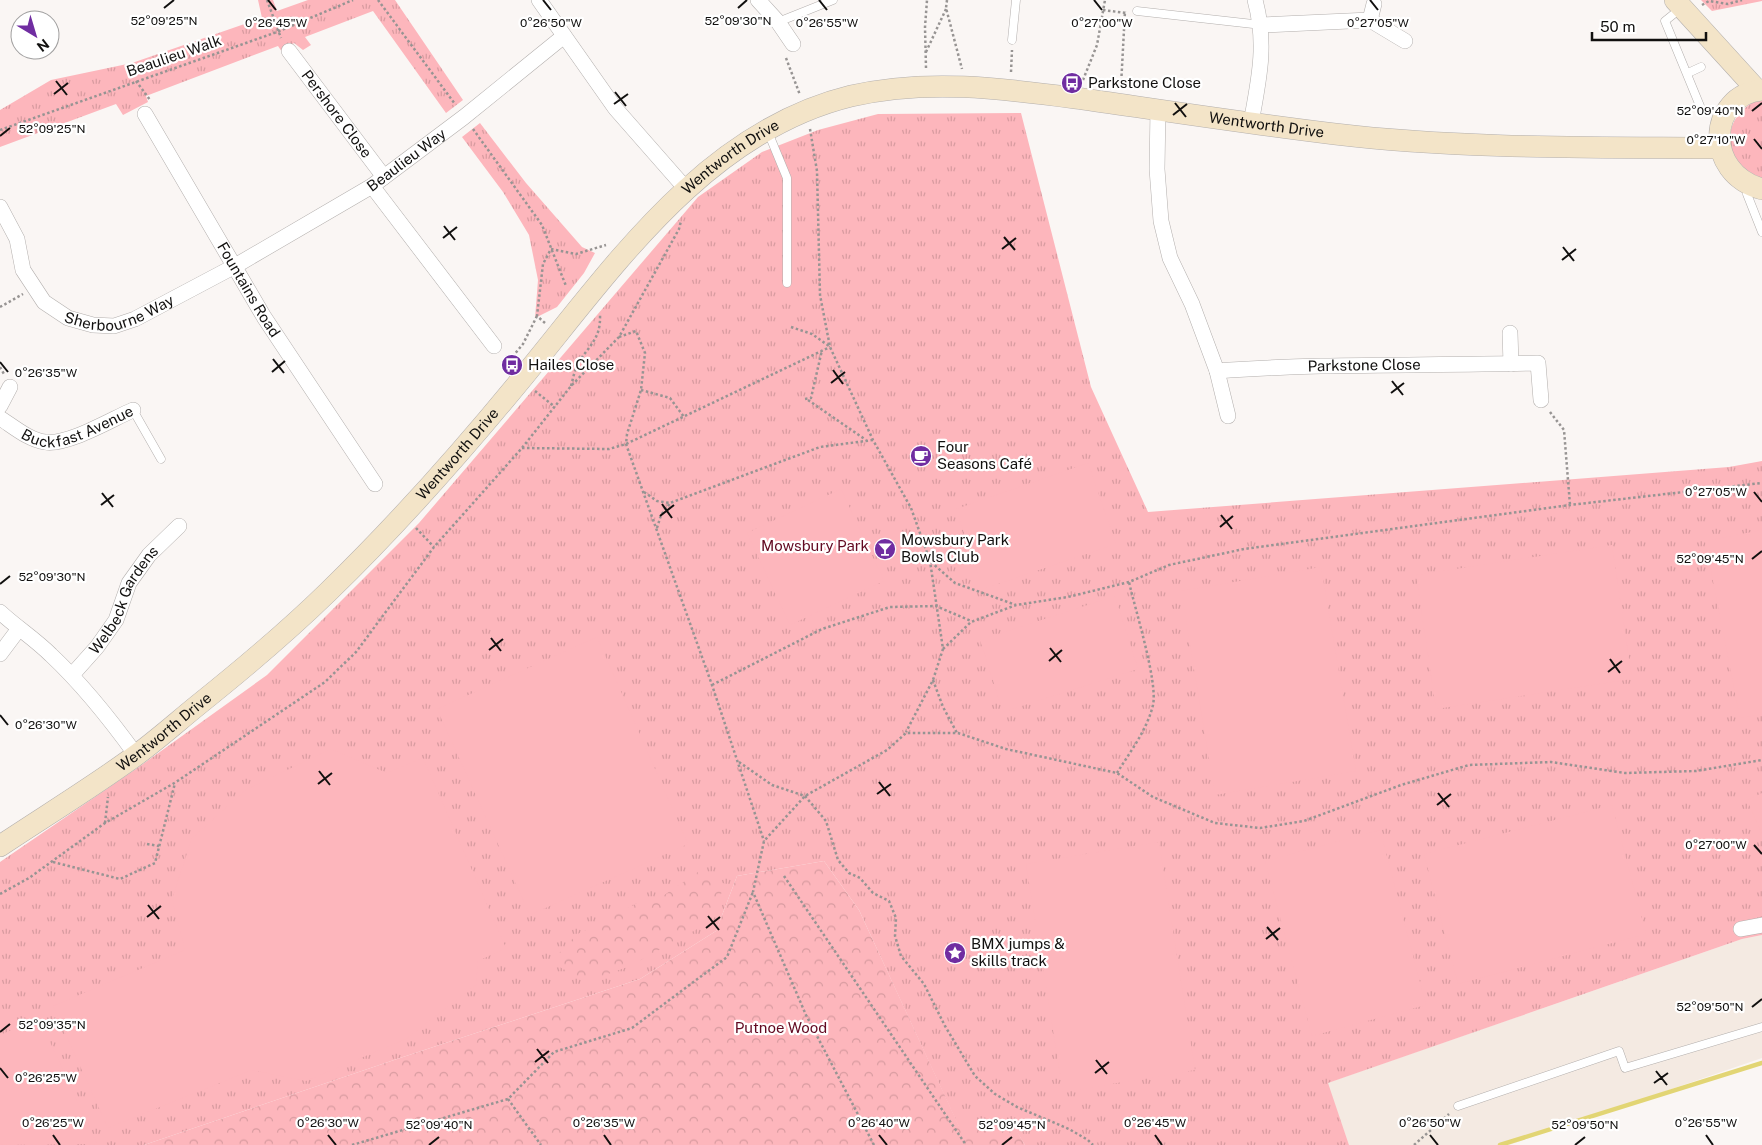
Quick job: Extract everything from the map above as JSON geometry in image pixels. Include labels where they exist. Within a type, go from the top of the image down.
[{"type":"street","points":[[539,0],[614,108],[681,196]]},
{"type":"street","points":[[758,0],[778,22],[793,44]]},
{"type":"street","points":[[1251,123],[1262,62],[1262,25],[1256,0]]},
{"type":"street","points":[[1370,20],[1374,4]]},
{"type":"street","points":[[1682,7],[1759,90],[1743,96],[1732,106],[1723,118],[1719,133],[1720,148],[1725,163],[1735,176],[1754,192]]},
{"type":"street","points":[[1262,25],[1370,20],[1404,41]]},
{"type":"street","name":"Beaulieu Way","points":[[235,266],[378,182],[564,36]]},
{"type":"street","name":"Pershore Close","points":[[289,51],[378,182]]},
{"type":"street","name":"Wentworth Drive","points":[[0,846],[136,756],[245,667],[325,595],[525,389],[558,334],[596,286],[640,237],[681,196],[726,156],[767,130],[807,112],[850,96],[926,87],[966,85],[1010,89],[1251,123],[1415,143],[1499,146],[1720,148]]},
{"type":"street","points":[[1158,109],[1156,169],[1161,221],[1170,258],[1192,304],[1217,371],[1228,416]]},
{"type":"street","name":"Fountains Road","points":[[145,114],[264,317],[375,484]]},
{"type":"street","points":[[378,182],[494,346]]},
{"type":"street","name":"Sherbourne Way","points":[[0,207],[16,239],[23,270],[33,288],[44,302],[68,318],[93,325],[114,326],[135,319],[235,266]]},
{"type":"street","points":[[1510,333],[1510,364]]},
{"type":"street","name":"Parkstone Close","points":[[1217,371],[1292,366],[1538,363],[1541,400]]},
{"type":"street","name":"Buckfast Avenue","points":[[0,406],[10,387]]},
{"type":"street","name":"Buckfast Avenue","points":[[0,418],[32,438],[46,442],[61,442],[133,410]]},
{"type":"street","name":"Welbeck Gardens","points":[[72,675],[97,647],[116,620],[129,583],[149,555],[179,526]]},
{"type":"street","points":[[0,612],[18,630],[49,653],[72,675],[107,716],[136,756]]},
{"type":"street","points":[[0,654],[18,630]]},
{"type":"street","points":[[1741,929],[1762,925]]},
{"type":"lane","points":[[778,22],[833,0]]},
{"type":"lane","points":[[1012,40],[1016,0]]},
{"type":"lane","points":[[1682,7],[1665,22],[1688,73],[1700,106]]},
{"type":"lane","points":[[1137,11],[1262,25]]},
{"type":"lane","points":[[1688,73],[1701,67]]},
{"type":"lane","points":[[767,130],[787,178],[787,284]]},
{"type":"lane","points":[[1754,192],[1762,232]]},
{"type":"lane","name":"Buckfast Avenue","points":[[133,410],[161,459]]},
{"type":"lane","points":[[1458,1106],[1619,1051],[1625,1068],[1762,1027]]},
{"type":"path","points":[[267,0],[277,32],[289,51]]},
{"type":"path","name":"Beaulieu Walk","points":[[0,130],[277,32],[353,0]]},
{"type":"path","points":[[378,0],[542,225],[566,286]]},
{"type":"path","points":[[926,87],[927,0]]},
{"type":"path","points":[[926,54],[946,8],[947,0]]},
{"type":"path","points":[[1076,98],[1097,46],[1105,0]]},
{"type":"path","points":[[1682,7],[1708,0],[1728,4],[1742,0]]},
{"type":"path","points":[[1120,104],[1126,7]]},
{"type":"path","points":[[946,8],[966,85]]},
{"type":"path","points":[[1103,10],[1125,14],[1137,11]]},
{"type":"path","points":[[1010,89],[1012,40]]},
{"type":"path","points":[[793,44],[784,51],[807,112],[817,171],[820,295],[830,346],[873,440],[911,508],[930,561],[944,649]]},
{"type":"path","points":[[136,81],[150,100],[145,114]]},
{"type":"path","points":[[0,894],[29,878],[106,823],[176,782],[325,682],[356,652],[434,546],[522,448],[571,386],[619,337],[679,229],[682,213],[681,196]]},
{"type":"path","points":[[551,249],[576,254],[640,237]]},
{"type":"path","points":[[503,368],[523,344],[537,316],[543,264],[551,249]]},
{"type":"path","points":[[0,307],[33,288]]},
{"type":"path","points":[[571,386],[576,366],[594,343],[600,328],[600,315]]},
{"type":"path","points":[[537,316],[558,334]]},
{"type":"path","points":[[791,326],[812,334],[830,346]]},
{"type":"path","points":[[619,337],[636,331],[645,353],[641,390],[627,434],[626,444],[712,685],[764,841]]},
{"type":"path","points":[[494,346],[525,389],[535,390],[555,407]]},
{"type":"path","points":[[522,448],[609,449],[626,444],[830,346]]},
{"type":"path","points":[[822,350],[811,398],[807,399],[867,441]]},
{"type":"path","points":[[641,390],[670,398],[684,416]]},
{"type":"path","points":[[1541,400],[1564,430],[1570,505]]},
{"type":"path","points":[[644,492],[657,501],[670,503],[820,447],[873,440]]},
{"type":"path","points":[[352,1145],[508,1099],[554,1052],[632,1028],[727,957],[753,892],[764,841],[805,796],[886,750],[906,733],[933,680],[944,649],[971,622],[1016,605],[1068,597],[1128,582],[1169,565],[1244,549],[1570,505],[1762,483]]},
{"type":"path","points":[[656,528],[661,515],[670,503]]},
{"type":"path","points":[[930,561],[954,583],[1016,605]]},
{"type":"path","points":[[1117,773],[1146,726],[1153,704],[1152,681],[1128,582]]},
{"type":"path","points":[[712,685],[822,629],[890,607],[936,606],[971,622]]},
{"type":"path","points":[[933,680],[943,707],[958,733]]},
{"type":"path","points":[[906,733],[958,733],[1006,749],[1117,773],[1153,797],[1215,823],[1260,828],[1304,821],[1401,785],[1469,765],[1551,762],[1625,774],[1696,771],[1762,760]]},
{"type":"path","points":[[738,761],[772,785],[805,796],[826,821],[838,860],[849,873],[860,878],[873,893],[889,901],[896,918],[896,936],[902,956],[924,984],[945,1026],[976,1076],[995,1094],[1017,1107],[1069,1129],[1088,1140],[1092,1145]]},
{"type":"path","points":[[52,861],[120,879],[155,862],[176,782]]},
{"type":"path","points":[[147,844],[159,846]]},
{"type":"path","points":[[784,876],[966,1145]]},
{"type":"path","points":[[753,892],[806,1015],[874,1145]]},
{"type":"path","points":[[508,1099],[541,1145]]},
{"type":"path","points":[[1414,1145],[1458,1106]]},
{"type":"shaded area","points":[[1762,935],[1762,1058],[1509,1145],[1349,1145],[1327,1083],[1742,939]]},
{"type":"green space","points":[[258,0],[273,0],[277,11],[308,0],[395,0],[463,100],[446,113],[373,11],[305,37],[311,45],[303,50],[294,43],[282,52],[278,46],[146,96],[148,102],[123,115],[116,104],[0,147],[0,110],[51,80],[132,63],[262,18]]},
{"type":"green space","points":[[1701,0],[1762,0],[1762,1],[1712,11]]},
{"type":"green space","points":[[1762,98],[1762,178],[1748,171],[1738,161],[1732,150],[1730,138],[1732,126],[1738,115],[1748,105]]},
{"type":"green space","name":"Mowsbury Park","points":[[1021,113],[1091,387],[1148,512],[1729,467],[1762,461],[1762,935],[1742,939],[1328,1083],[1349,1145],[1025,1145],[1009,1119],[959,1127],[859,910],[824,861],[737,876],[716,931],[640,979],[144,1145],[0,1145],[0,862],[136,769],[267,675],[419,523],[698,197],[762,152],[818,130],[878,114]]},
{"type":"green space","points":[[480,123],[526,183],[582,247],[595,253],[584,273],[557,307],[535,318],[538,280],[529,235],[503,192],[462,137]]},
{"type":"green space","points":[[1088,463],[1116,544],[983,589],[956,509]]},
{"type":"green space","points":[[841,489],[884,581],[790,625],[747,533]]},
{"type":"green space","points":[[1762,530],[1762,714],[1740,718],[1705,541]]},
{"type":"green space","points":[[1612,545],[1632,679],[1436,709],[1416,575]]},
{"type":"green space","points":[[1321,567],[1356,771],[1215,795],[1181,591]]},
{"type":"green space","points":[[1115,596],[1138,669],[1003,712],[980,640]]},
{"type":"green space","points":[[597,637],[688,844],[530,915],[437,709]]},
{"type":"green space","points":[[331,749],[387,773],[423,758],[506,948],[478,961],[476,985],[406,1039],[306,1081],[252,1070],[108,1128],[53,1006],[185,950],[172,899],[192,838],[247,789]]},
{"type":"green space","points":[[1762,793],[1762,834],[1747,800]]},
{"type":"green space","points":[[1612,805],[1646,934],[1458,984],[1424,854]]},
{"type":"green space","points":[[1380,830],[1426,1005],[1312,1036],[1265,861]]},
{"type":"green space","points":[[1159,842],[1195,1070],[1063,1092],[1026,864]]},
{"type":"green space","name":"Putnoe Wood","points":[[824,861],[859,910],[959,1126],[1010,1119],[1025,1145],[144,1145],[640,979],[716,931],[737,876]]},
{"type":"green space","points":[[698,872],[725,884],[710,922],[630,966],[586,982],[551,962],[576,935],[643,900],[654,902]]},
{"type":"green space","points":[[39,1018],[97,1144],[0,1145],[0,1035]]},
{"type":"waterway","points":[[1500,1145],[1762,1063]]},
{"type":"place","name":"Parkstone Close","points":[[1072,83]]},
{"type":"place","name":"Hailes Close","points":[[512,365]]},
{"type":"place","name":"Four Seasons Café","points":[[921,456]]},
{"type":"place","name":"Mowsbury Park Bowls Club","points":[[885,549]]},
{"type":"place","name":"BMX jumps & skills track","points":[[955,953]]}]
